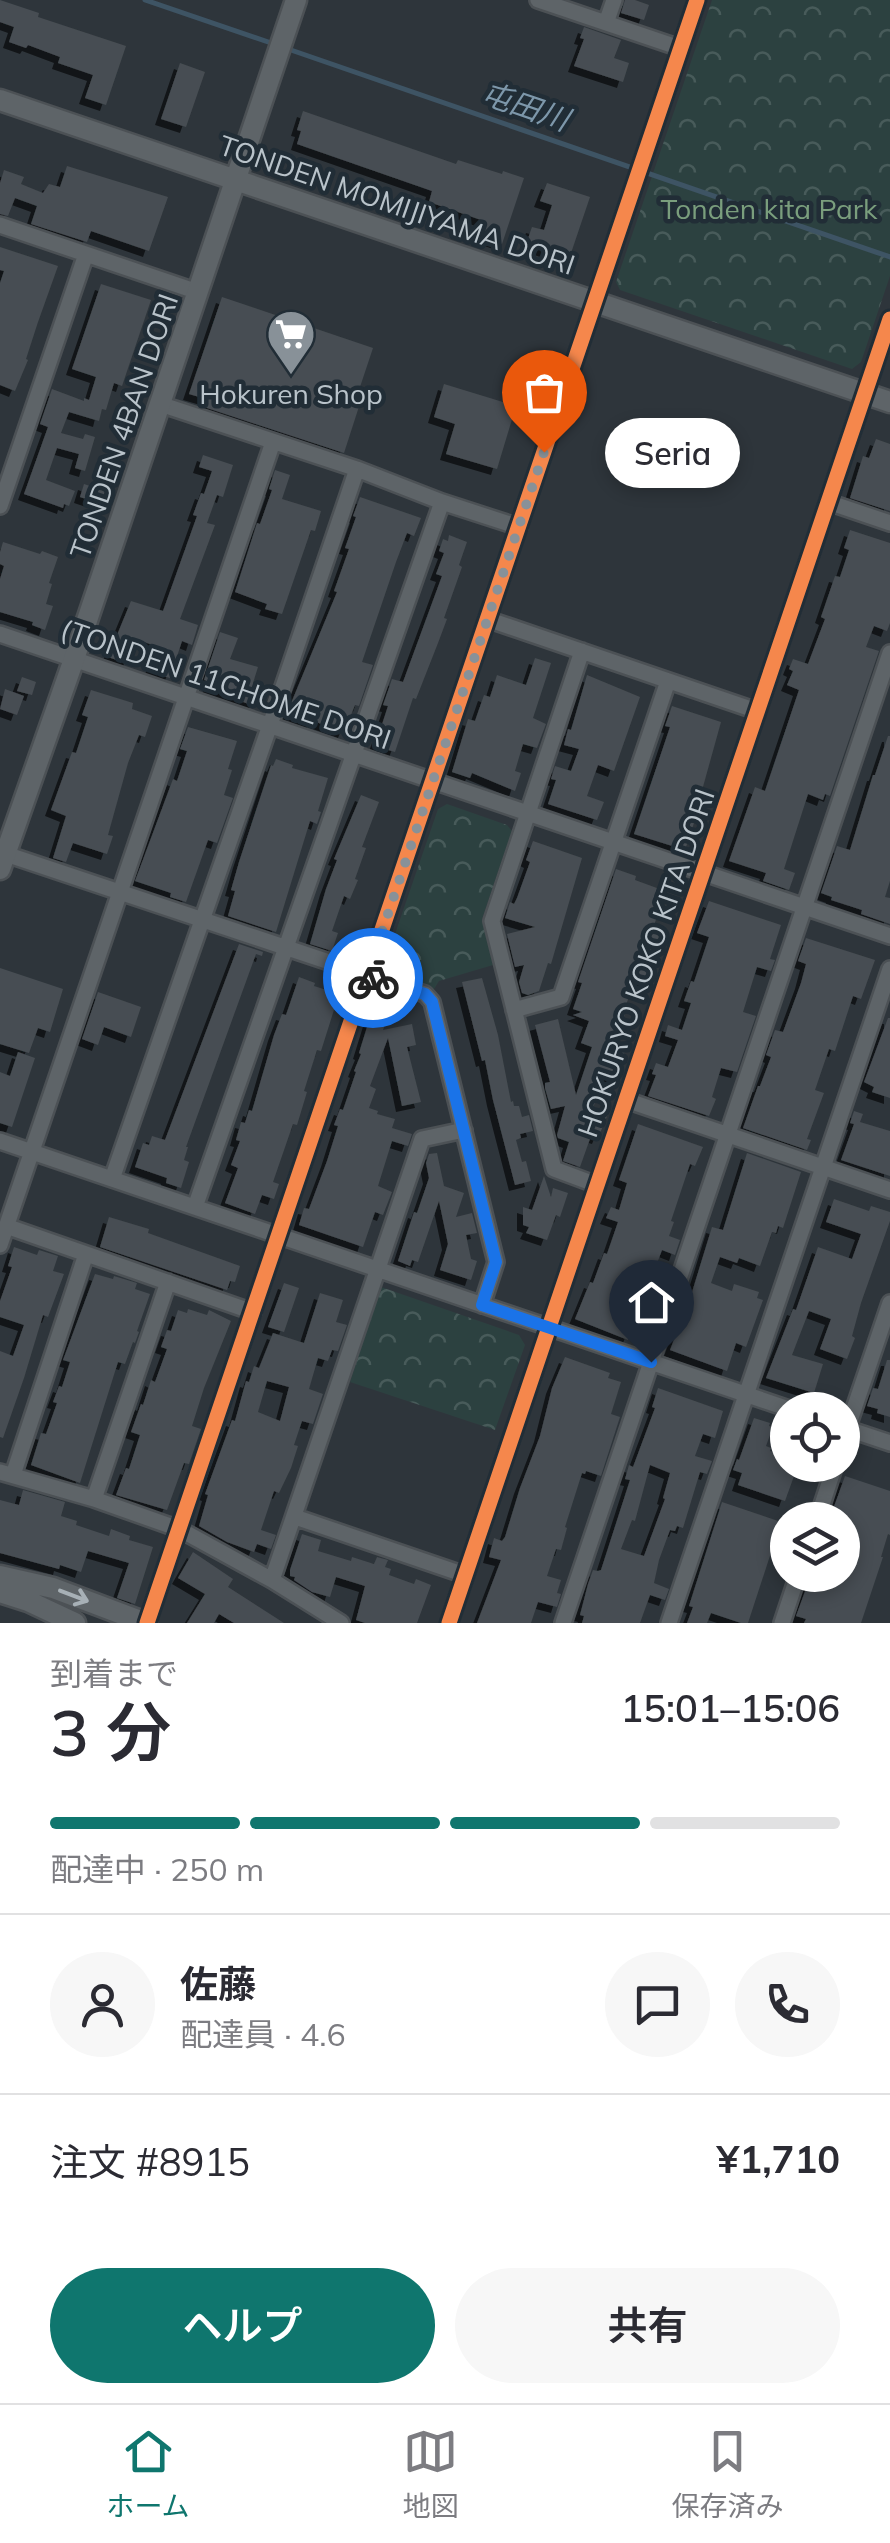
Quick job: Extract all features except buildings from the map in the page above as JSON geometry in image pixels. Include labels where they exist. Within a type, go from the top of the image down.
[{"type":"street","points":[[538,0],[680,48]]},
{"type":"street","points":[[606,23],[614,0]]},
{"type":"street","points":[[0,1576],[53,1588],[146,1623],[697,0]]},
{"type":"street","name":"TONDEN 4BAN DORI","points":[[2,858],[74,658],[293,9]]},
{"type":"street","name":"TONDEN MOMIJIYAMA DORI","points":[[0,100],[890,402]]},
{"type":"street","points":[[0,225],[198,292]]},
{"type":"street","points":[[0,506],[86,254]]},
{"type":"street","name":"HOKURYO KOKO KITA DORI","points":[[449,1623],[890,319]]},
{"type":"street","points":[[160,404],[519,528]]},
{"type":"street","points":[[0,1245],[273,442]]},
{"type":"street","points":[[112,1179],[356,469]]},
{"type":"street","points":[[195,1207],[442,502]]},
{"type":"street","points":[[828,502],[890,523]]},
{"type":"street","points":[[488,619],[758,711]]},
{"type":"street","name":"(TONDEN 11CHOME DORI","points":[[0,634],[890,936]]},
{"type":"street","points":[[582,651],[492,921],[554,1169],[597,1184]]},
{"type":"street","points":[[562,1623],[890,652]]},
{"type":"street","points":[[514,1010],[560,997],[668,680]]},
{"type":"street","points":[[2,858],[119,892],[425,994],[432,1002],[496,1262],[482,1305]]},
{"type":"street","points":[[669,1623],[890,969]]},
{"type":"street","points":[[626,1100],[890,1190]]},
{"type":"street","points":[[272,1580],[422,1139],[464,1130]]},
{"type":"street","points":[[0,1141],[770,1402]]},
{"type":"street","points":[[6,1226],[254,1312]]},
{"type":"street","points":[[86,1254],[7,1473],[179,1529],[340,1623]]},
{"type":"street","points":[[94,1499],[168,1282]]},
{"type":"street","points":[[859,1392],[890,1303]]},
{"type":"street","points":[[860,1436],[890,1443]]},
{"type":"street","points":[[295,1517],[466,1574]]},
{"type":"street","points":[[0,1592],[75,1623]]},
{"type":"street","points":[[782,1623],[792,1592]]},
{"type":"green space","name":"Tonden kita Park","points":[[712,0],[890,0],[890,276],[861,362],[852,369],[620,290],[616,282]]},
{"type":"green space","points":[[447,804],[507,825],[512,831],[482,919],[493,965],[439,981],[434,989],[387,975],[384,966],[438,809]]},
{"type":"green space","points":[[381,1287],[519,1335],[525,1345],[495,1430],[350,1382]]},
{"type":"waterway","name":"屯田川","points":[[145,0],[277,45]]},
{"type":"waterway","name":"屯田川","points":[[288,49],[890,257]]},
{"type":"cycle path","points":[[147,1623],[697,0]]},
{"type":"cycle path","points":[[449,1623],[890,319]]},
{"type":"way so far","points":[[373,978],[367,976],[544,452]]},
{"type":"place","name":"Hokuren Shop","points":[[291,376]]},
{"type":"place","name":"Seria","points":[[544,452]]},
{"type":"route","points":[[373,978],[425,994],[432,1002],[496,1262],[482,1305],[651,1362]]}]
